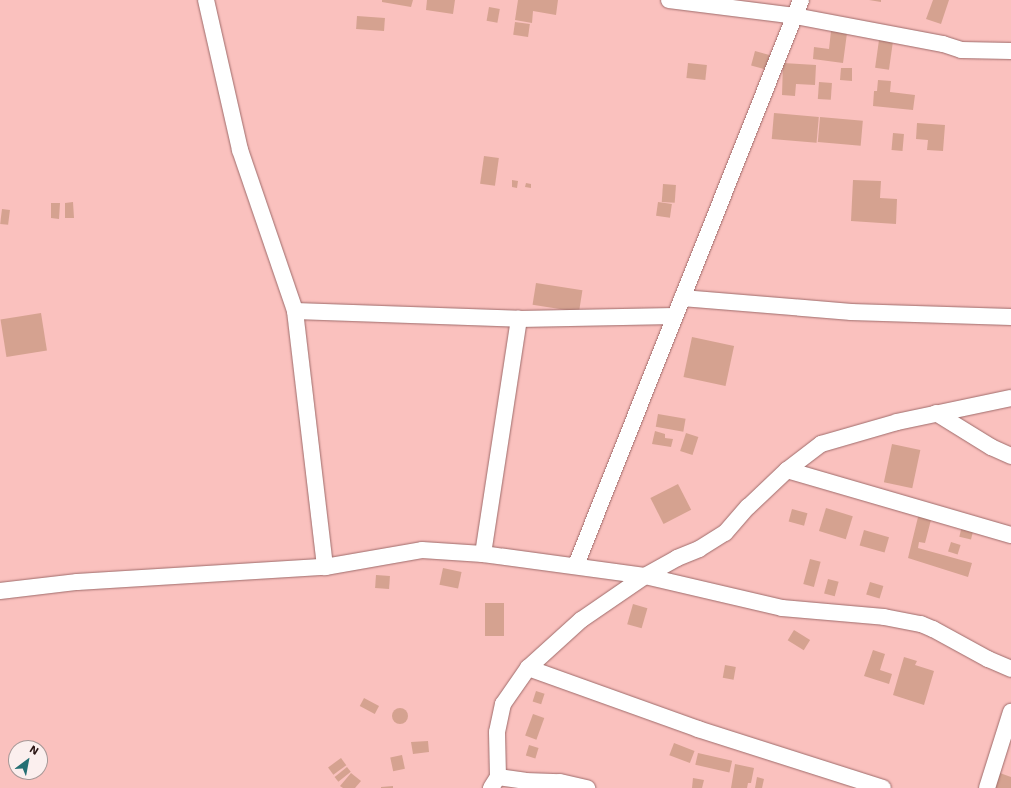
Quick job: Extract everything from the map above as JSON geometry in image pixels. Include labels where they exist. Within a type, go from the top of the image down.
[{"type":"street","points":[[206,0],[240,150],[294,311],[325,567]]},
{"type":"street","points":[[670,0],[795,16],[943,44],[961,50],[1011,51]]},
{"type":"street","points":[[576,565],[801,0]]},
{"type":"street","points":[[682,298],[851,312],[1011,317]]},
{"type":"street","points":[[294,311],[519,319],[674,316]]},
{"type":"street","points":[[483,554],[519,319]]},
{"type":"street","points":[[587,788],[560,782],[494,782],[497,732],[503,704],[528,668],[581,620],[645,576],[677,558],[699,549],[725,533],[787,470],[821,444],[897,422],[1011,398]]},
{"type":"street","points":[[936,413],[991,447],[1011,456]]},
{"type":"street","points":[[787,470],[1011,535]]},
{"type":"street","points":[[0,591],[77,582],[325,567],[422,550],[483,554],[576,565],[645,576],[782,608],[884,618],[921,624],[988,659],[1011,669]]},
{"type":"street","points":[[528,668],[698,729],[883,788]]},
{"type":"street","points":[[987,788],[1011,712]]},
{"type":"building","points":[[382,0],[413,0],[411,7],[382,2]]},
{"type":"building","points":[[427,0],[455,0],[453,14],[426,10]]},
{"type":"building","points":[[518,0],[558,0],[556,15],[533,11],[532,23],[515,20]]},
{"type":"building","points":[[869,0],[881,0],[881,2]]},
{"type":"building","points":[[933,0],[949,0],[941,24],[926,19]]},
{"type":"building","points":[[489,7],[500,9],[497,23],[487,21]]},
{"type":"building","points":[[357,16],[385,18],[384,31],[356,29]]},
{"type":"building","points":[[515,22],[530,24],[528,37],[513,35]]},
{"type":"building","points":[[831,31],[847,33],[843,63],[813,59],[814,47],[829,49]]},
{"type":"building","points":[[879,40],[893,42],[889,70],[875,68]]},
{"type":"building","points":[[755,51],[770,55],[767,70],[751,65]]},
{"type":"building","points":[[688,63],[707,65],[705,80],[686,78]]},
{"type":"building","points":[[783,63],[816,65],[815,85],[796,84],[795,96],[782,95]]},
{"type":"building","points":[[841,68],[852,68],[852,81],[840,80]]},
{"type":"building","points":[[878,80],[891,81],[890,92],[915,95],[913,110],[873,106],[874,91],[877,91]]},
{"type":"building","points":[[819,82],[832,83],[831,100],[818,99]]},
{"type":"building","points":[[774,113],[819,117],[817,143],[772,139]]},
{"type":"building","points":[[820,117],[863,121],[861,146],[818,142]]},
{"type":"building","points":[[917,123],[945,125],[943,151],[927,150],[928,140],[916,139]]},
{"type":"building","points":[[893,133],[904,134],[902,151],[892,150]]},
{"type":"building","points":[[484,156],[499,158],[495,186],[480,184]]},
{"type":"building","points":[[512,180],[518,181],[517,188],[512,187]]},
{"type":"building","points":[[853,180],[881,181],[880,198],[897,199],[896,224],[851,221]]},
{"type":"building","points":[[526,183],[531,184],[531,188],[525,187]]},
{"type":"building","points":[[663,184],[676,185],[675,203],[662,202]]},
{"type":"building","points":[[73,202],[74,218],[65,218],[65,203]]},
{"type":"building","points":[[658,202],[672,204],[670,218],[656,216]]},
{"type":"building","points":[[51,203],[60,203],[59,219],[51,218]]},
{"type":"building","points":[[2,209],[10,210],[8,225],[0,224]]},
{"type":"building","points":[[536,283],[582,290],[579,312],[533,305]]},
{"type":"building","points":[[41,313],[47,351],[6,357],[1,319]]},
{"type":"building","points":[[692,337],[734,346],[726,386],[683,377]]},
{"type":"building","points":[[658,414],[686,419],[683,432],[656,427]]},
{"type":"building","points":[[655,431],[665,434],[665,438],[673,439],[671,447],[652,444]]},
{"type":"building","points":[[686,433],[698,437],[692,455],[680,451]]},
{"type":"building","points":[[892,444],[920,450],[912,488],[884,482]]},
{"type":"building","points":[[678,484],[691,510],[664,524],[650,498]]},
{"type":"building","points":[[826,508],[853,516],[846,539],[819,531]]},
{"type":"building","points":[[792,509],[807,513],[804,526],[789,522]]},
{"type":"building","points":[[919,513],[932,516],[925,543],[919,542],[918,548],[972,563],[968,577],[908,558]]},
{"type":"building","points":[[962,526],[974,529],[971,540],[959,537]]},
{"type":"building","points":[[864,530],[889,537],[885,553],[860,545]]},
{"type":"building","points":[[951,542],[961,545],[958,554],[948,552]]},
{"type":"building","points":[[810,559],[821,562],[814,587],[803,584]]},
{"type":"building","points":[[443,568],[462,572],[458,589],[439,585]]},
{"type":"building","points":[[376,575],[390,576],[389,589],[375,588]]},
{"type":"building","points":[[828,579],[839,582],[835,596],[824,593]]},
{"type":"building","points":[[870,582],[883,586],[880,599],[866,594]]},
{"type":"building","points":[[485,603],[504,603],[504,636],[485,636]]},
{"type":"building","points":[[633,604],[647,608],[642,628],[627,624]]},
{"type":"building","points":[[794,630],[810,640],[804,650],[788,640]]},
{"type":"building","points":[[873,650],[885,654],[880,670],[892,674],[889,684],[864,676]]},
{"type":"building","points":[[904,657],[917,661],[915,665],[934,671],[924,705],[893,695]]},
{"type":"building","points":[[725,665],[736,667],[734,680],[723,678]]},
{"type":"building","points":[[536,691],[545,694],[541,704],[533,701]]},
{"type":"building","points":[[364,698],[379,706],[375,714],[360,706]]},
{"type":"building","points":[[400,708],[407,713],[408,716],[403,723],[400,724],[393,719],[392,716],[397,709]]},
{"type":"building","points":[[533,714],[544,718],[536,740],[525,736]]},
{"type":"building","points":[[428,741],[429,752],[413,754],[411,742]]},
{"type":"building","points":[[674,743],[695,751],[690,763],[669,755]]},
{"type":"building","points":[[529,745],[539,748],[535,758],[526,756]]},
{"type":"building","points":[[698,753],[732,761],[729,773],[695,765]]},
{"type":"building","points":[[402,755],[405,769],[393,771],[390,757]]},
{"type":"building","points":[[341,758],[346,765],[333,775],[328,767]]},
{"type":"building","points":[[735,764],[754,768],[751,783],[748,783],[747,788],[731,788]]},
{"type":"building","points":[[347,767],[351,772],[338,782],[335,777]]},
{"type":"building","points":[[997,772],[1011,777],[1011,788],[992,788]]},
{"type":"building","points":[[351,773],[361,781],[355,788],[343,788],[340,786]]},
{"type":"building","points":[[757,777],[764,779],[762,788],[755,788]]},
{"type":"building","points":[[693,778],[704,780],[702,788],[692,788]]},
{"type":"building","points":[[393,786],[393,788],[381,788],[381,787]]}]
